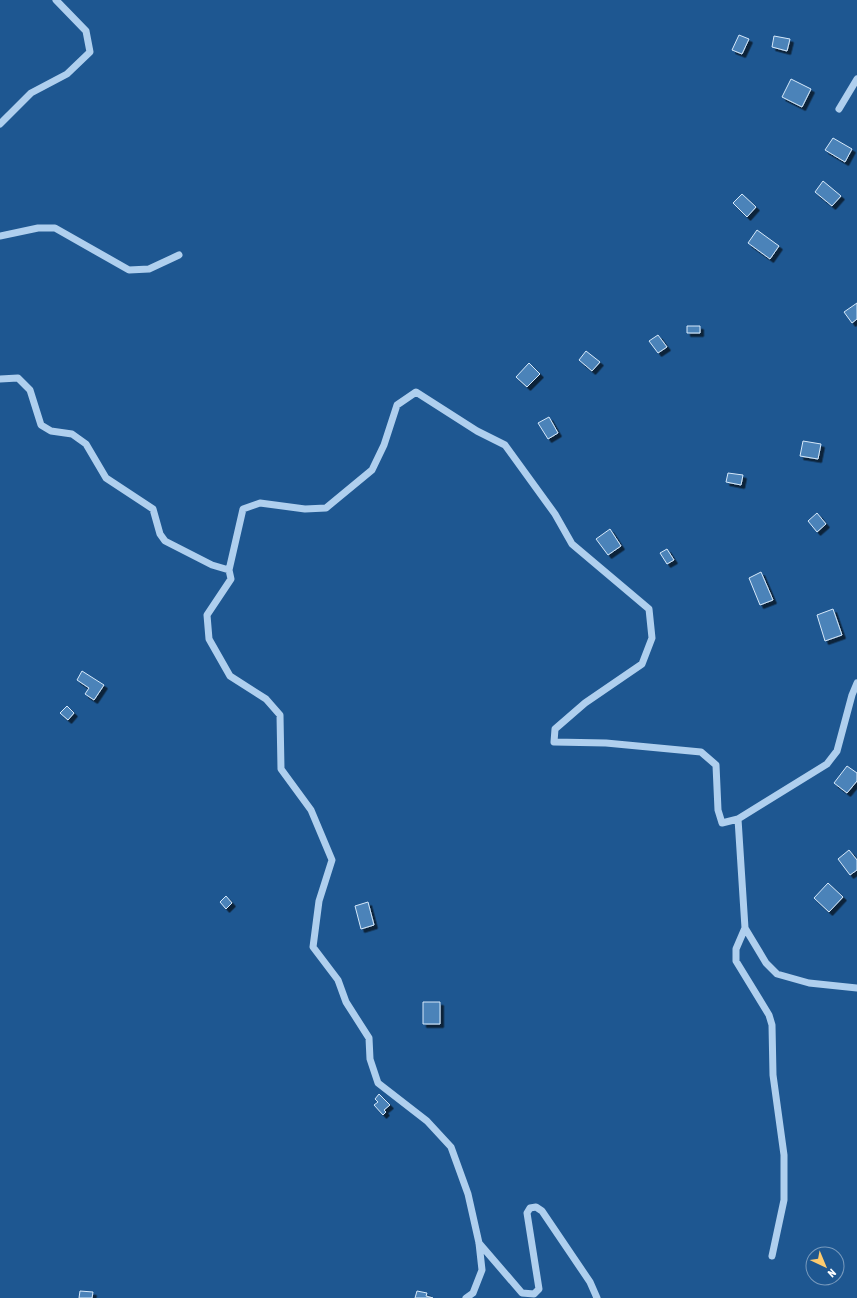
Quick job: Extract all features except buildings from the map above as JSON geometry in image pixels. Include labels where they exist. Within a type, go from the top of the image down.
[{"type":"street","points":[[0,124],[31,93],[67,74],[90,52],[86,31],[56,0]]},
{"type":"street","points":[[839,109],[857,80]]},
{"type":"street","points":[[0,236],[38,228],[55,228],[129,270],[149,269],[179,255]]},
{"type":"street","points":[[0,379],[18,378],[30,390],[41,424],[51,431],[72,434],[86,444],[106,478],[153,509],[160,534],[165,541],[212,565],[229,570]]},
{"type":"street","points":[[466,1298],[473,1293],[482,1270],[479,1243],[468,1194],[451,1147],[427,1121],[378,1083],[370,1059],[369,1038],[346,1002],[338,980],[313,947],[319,901],[332,860],[311,810],[281,768],[280,715],[266,699],[230,676],[209,639],[207,615],[231,579],[229,570],[243,509],[260,503],[305,509],[326,508],[372,470],[384,445],[397,405],[416,392],[477,431],[505,445],[555,514],[572,544],[649,609],[652,638],[642,664],[585,703],[555,729],[554,742],[606,743],[701,752],[716,765],[718,810],[722,823],[738,819],[827,764],[837,751],[852,695],[857,683]]},
{"type":"street","points":[[738,819],[745,928],[736,949],[736,961],[770,1015],[772,1025],[773,1075],[784,1155],[784,1200],[772,1256]]},
{"type":"street","points":[[745,928],[766,963],[777,974],[809,983],[857,988]]},
{"type":"street","points":[[479,1243],[522,1293],[534,1294],[539,1289],[527,1213],[530,1208],[536,1207],[542,1211],[590,1282],[597,1298]]}]
